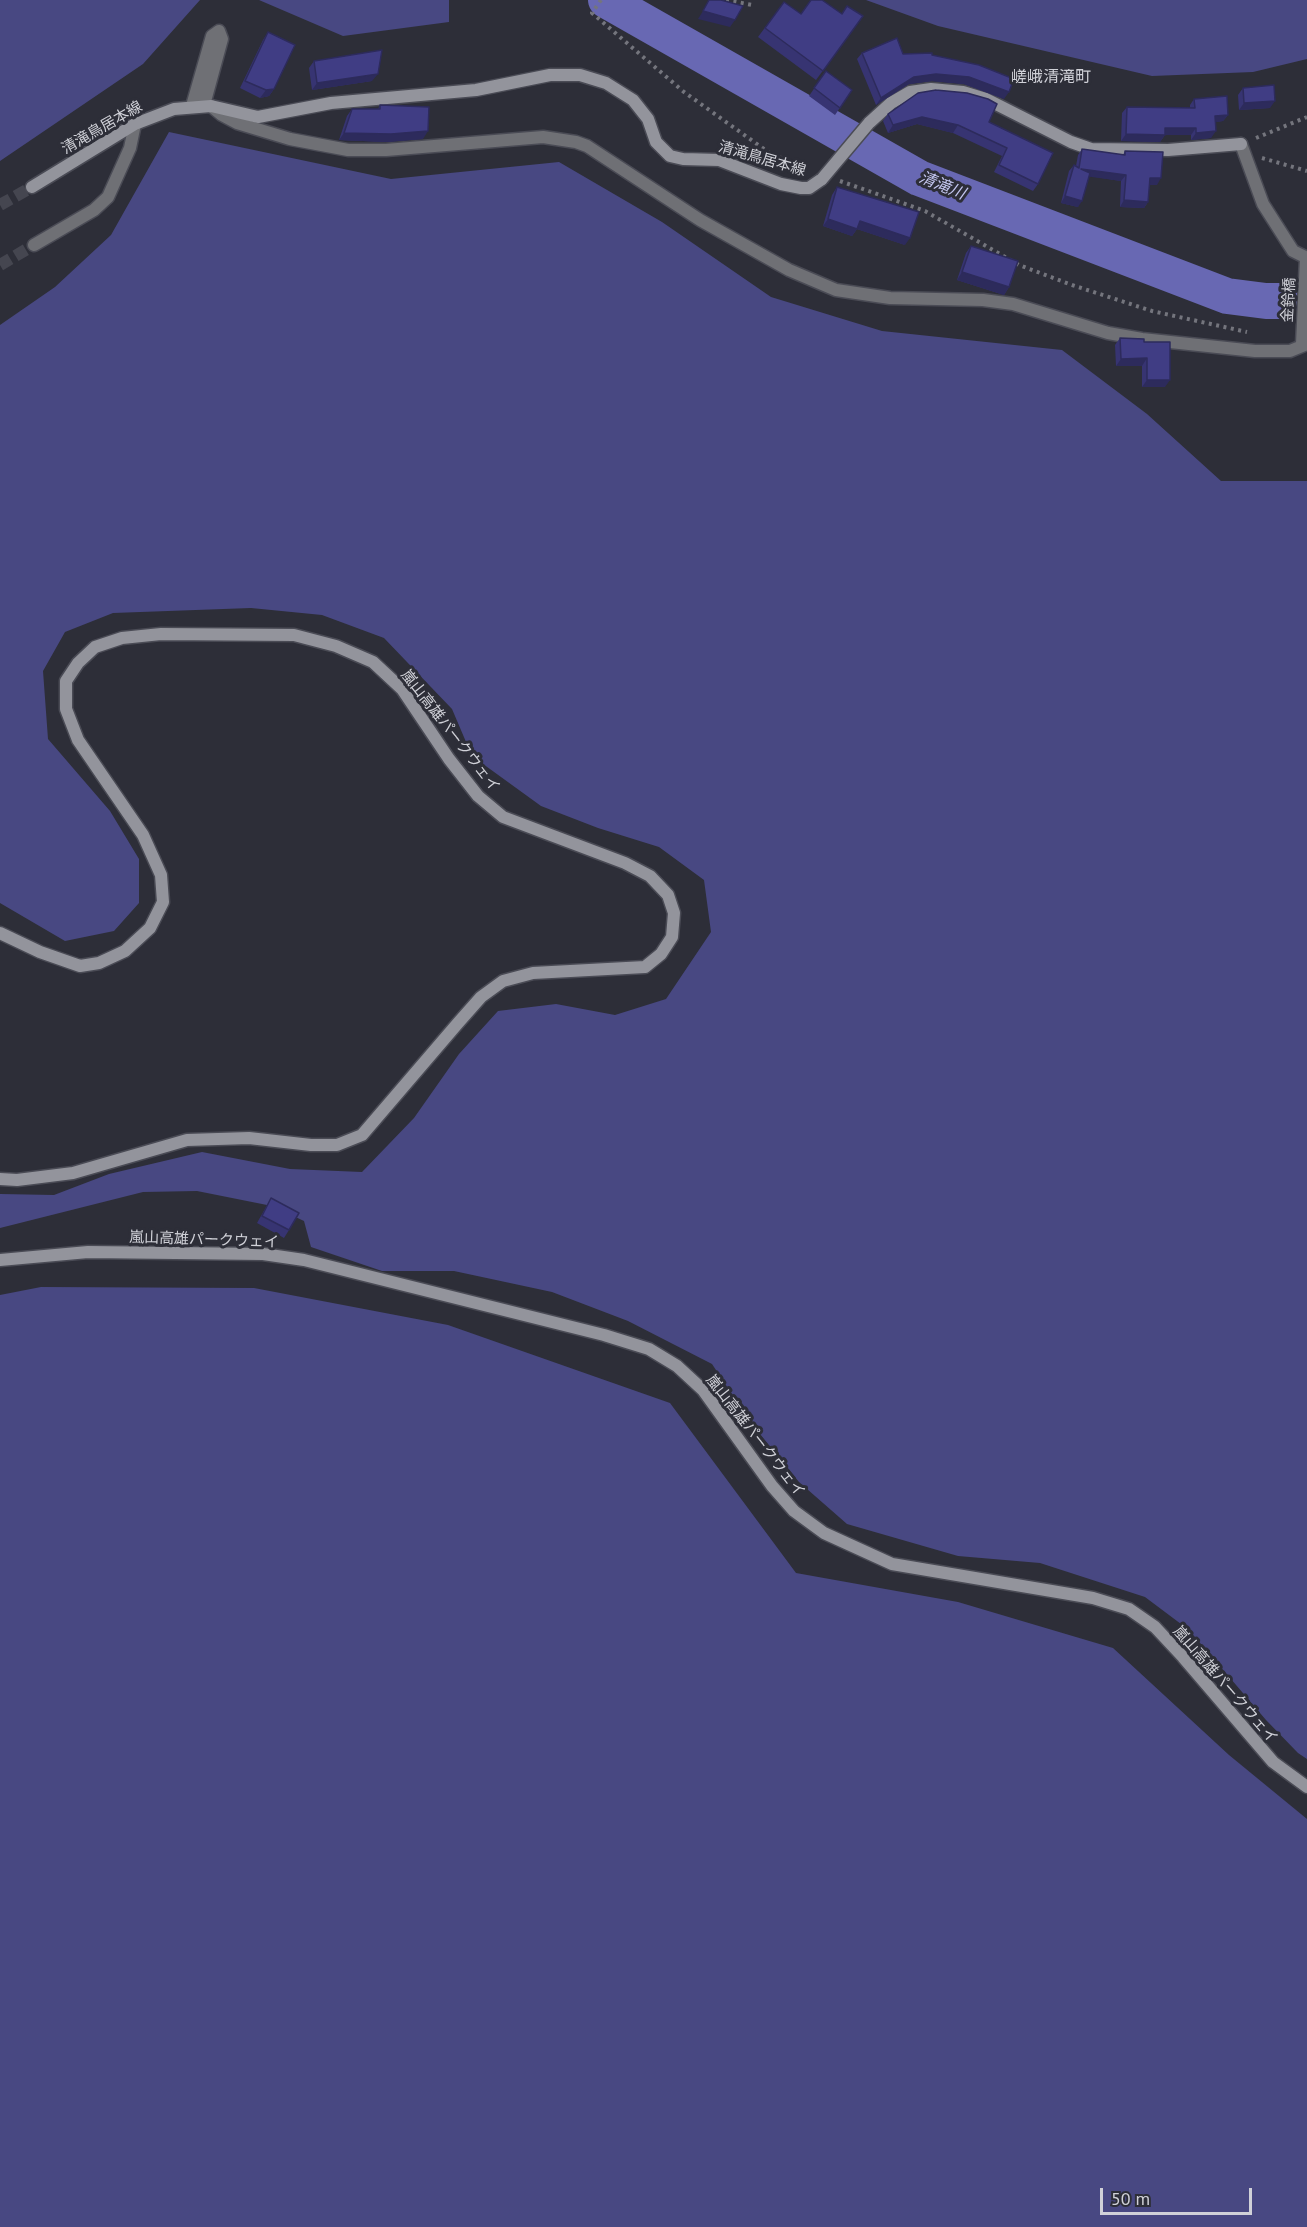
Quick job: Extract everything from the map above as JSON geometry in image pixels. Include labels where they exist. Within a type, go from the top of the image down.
[{"type":"street","points":[[219,31],[222,39],[203,106],[212,36],[219,31]]},
{"type":"street","name":"清滝鳥居本線","points":[[32,187],[135,124],[159,113],[203,106],[258,117],[331,103],[476,90],[550,75],[580,75],[606,83],[633,100],[648,119],[656,142],[670,156],[682,159],[719,160],[781,184],[801,188],[808,188],[822,179],[869,123],[900,98],[910,92],[931,89],[963,92],[986,99],[1071,142],[1092,149],[1243,149]]},
{"type":"street","points":[[203,106],[237,123],[290,139],[348,150],[397,150],[543,137],[576,142],[586,146],[710,225],[810,281],[836,290],[890,298],[983,300],[1013,304],[1108,333],[1142,339],[1255,351],[1290,351],[1304,341]]},
{"type":"street","points":[[34,245],[94,210],[108,197],[130,148],[135,124]]},
{"type":"street","points":[[1243,149],[1263,204],[1293,251],[1306,260]]},
{"type":"street","name":"金鈴橋","points":[[1304,341],[1306,260]]},
{"type":"street","name":"嵐山高雄パークウェイ","points":[[0,933],[40,952],[80,966],[99,963],[125,951],[150,928],[163,902],[161,875],[142,836],[78,740],[66,709],[66,681],[78,663],[95,647],[122,638],[161,634],[294,634],[336,646],[372,662],[402,689],[449,759],[478,795],[503,817],[625,863],[650,876],[668,895],[674,913],[672,937],[661,954],[645,967],[533,973],[503,981],[482,997],[458,1023],[362,1135],[337,1145],[311,1145],[249,1138],[187,1140],[73,1173],[17,1180],[0,1179]]},
{"type":"street","name":"嵐山高雄パークウェイ","points":[[0,1260],[88,1252],[263,1254],[325,1266],[604,1335],[649,1349],[677,1366],[703,1390],[772,1486],[794,1511],[824,1533],[892,1564],[1093,1598],[1129,1609],[1155,1627],[1273,1762],[1307,1787]]},
{"type":"path","points":[[601,0],[592,13],[684,92],[782,162]]},
{"type":"path","points":[[726,0],[752,5]]},
{"type":"path","points":[[1243,149],[1307,117]]},
{"type":"path","points":[[1243,149],[1307,171]]},
{"type":"path","points":[[880,193],[925,212],[1019,265],[1152,311],[1252,334]]},
{"type":"shaded area","points":[[0,0],[200,0],[143,64],[0,161]]},
{"type":"shaded area","points":[[259,0],[449,0],[449,22],[343,36]]},
{"type":"shaded area","points":[[866,0],[1307,0],[1307,59],[1253,72],[1152,76],[938,26]]},
{"type":"shaded area","points":[[169,132],[391,179],[559,162],[662,222],[771,297],[882,331],[1062,350],[1147,414],[1221,481],[1307,481],[1307,1759],[1298,1753],[1266,1720],[1189,1630],[1145,1597],[1040,1563],[958,1556],[847,1524],[799,1482],[751,1423],[712,1364],[628,1321],[552,1292],[454,1271],[382,1271],[311,1247],[304,1221],[272,1206],[197,1191],[143,1192],[0,1228],[0,1194],[54,1195],[109,1174],[202,1152],[290,1169],[362,1172],[414,1118],[459,1054],[498,1011],[556,1004],[615,1015],[666,999],[711,932],[704,880],[659,847],[598,828],[541,806],[472,756],[452,709],[384,638],[322,615],[251,608],[113,613],[65,632],[43,671],[48,739],[110,811],[139,859],[139,903],[114,931],[65,941],[0,903],[0,325],[55,287],[111,235]]},
{"type":"shaded area","points":[[41,1287],[254,1288],[448,1325],[670,1403],[796,1573],[958,1602],[1113,1648],[1229,1755],[1307,1819],[1307,2227],[0,2227],[0,1295]]},
{"type":"building","points":[[709,0],[721,0],[743,6],[735,20],[703,11]]},
{"type":"building","points":[[811,0],[822,0],[842,14],[847,6],[863,16],[823,71],[765,28],[784,2],[801,14]]},
{"type":"building","points":[[268,32],[295,45],[274,89],[266,90],[245,81]]},
{"type":"building","points":[[897,38],[903,54],[932,53],[932,55],[979,65],[1014,79],[1009,92],[969,77],[936,74],[914,77],[881,98],[862,53]]},
{"type":"building","points":[[382,50],[378,74],[317,83],[314,61]]},
{"type":"building","points":[[826,71],[852,90],[840,108],[814,88]]},
{"type":"building","points":[[1274,85],[1275,101],[1244,103],[1243,88]]},
{"type":"building","points":[[936,90],[967,93],[988,99],[997,104],[989,122],[1053,153],[1038,184],[999,165],[1007,148],[958,125],[922,117],[893,125],[888,114],[918,93]]},
{"type":"building","points":[[1227,96],[1228,115],[1215,116],[1216,131],[1196,133],[1196,128],[1165,128],[1165,135],[1126,134],[1127,107],[1195,108],[1194,99]]},
{"type":"building","points":[[380,105],[429,107],[428,131],[391,134],[344,133],[352,109],[380,109]]},
{"type":"building","points":[[1082,149],[1125,155],[1125,151],[1163,152],[1161,178],[1150,178],[1148,202],[1124,200],[1126,175],[1081,169],[1090,173],[1082,201],[1065,196],[1074,165],[1079,168]]},
{"type":"building","points":[[837,187],[919,212],[910,238],[860,221],[857,229],[828,219]]},
{"type":"building","points":[[971,246],[1018,261],[1009,287],[962,272]]},
{"type":"building","points":[[1120,338],[1144,339],[1144,342],[1170,342],[1170,380],[1147,380],[1147,358],[1121,359]]},
{"type":"building","points":[[271,1198],[299,1213],[289,1230],[262,1216]]},
{"type":"waterway","name":"清滝川","points":[[606,0],[919,178],[1227,296],[1266,301],[1307,301]]},
{"type":"tunnel","points":[[0,205],[32,187]]},
{"type":"tunnel","points":[[0,265],[34,245]]},
{"type":"district","name":"嵯峨清滝町","points":[[1051,77]]}]
